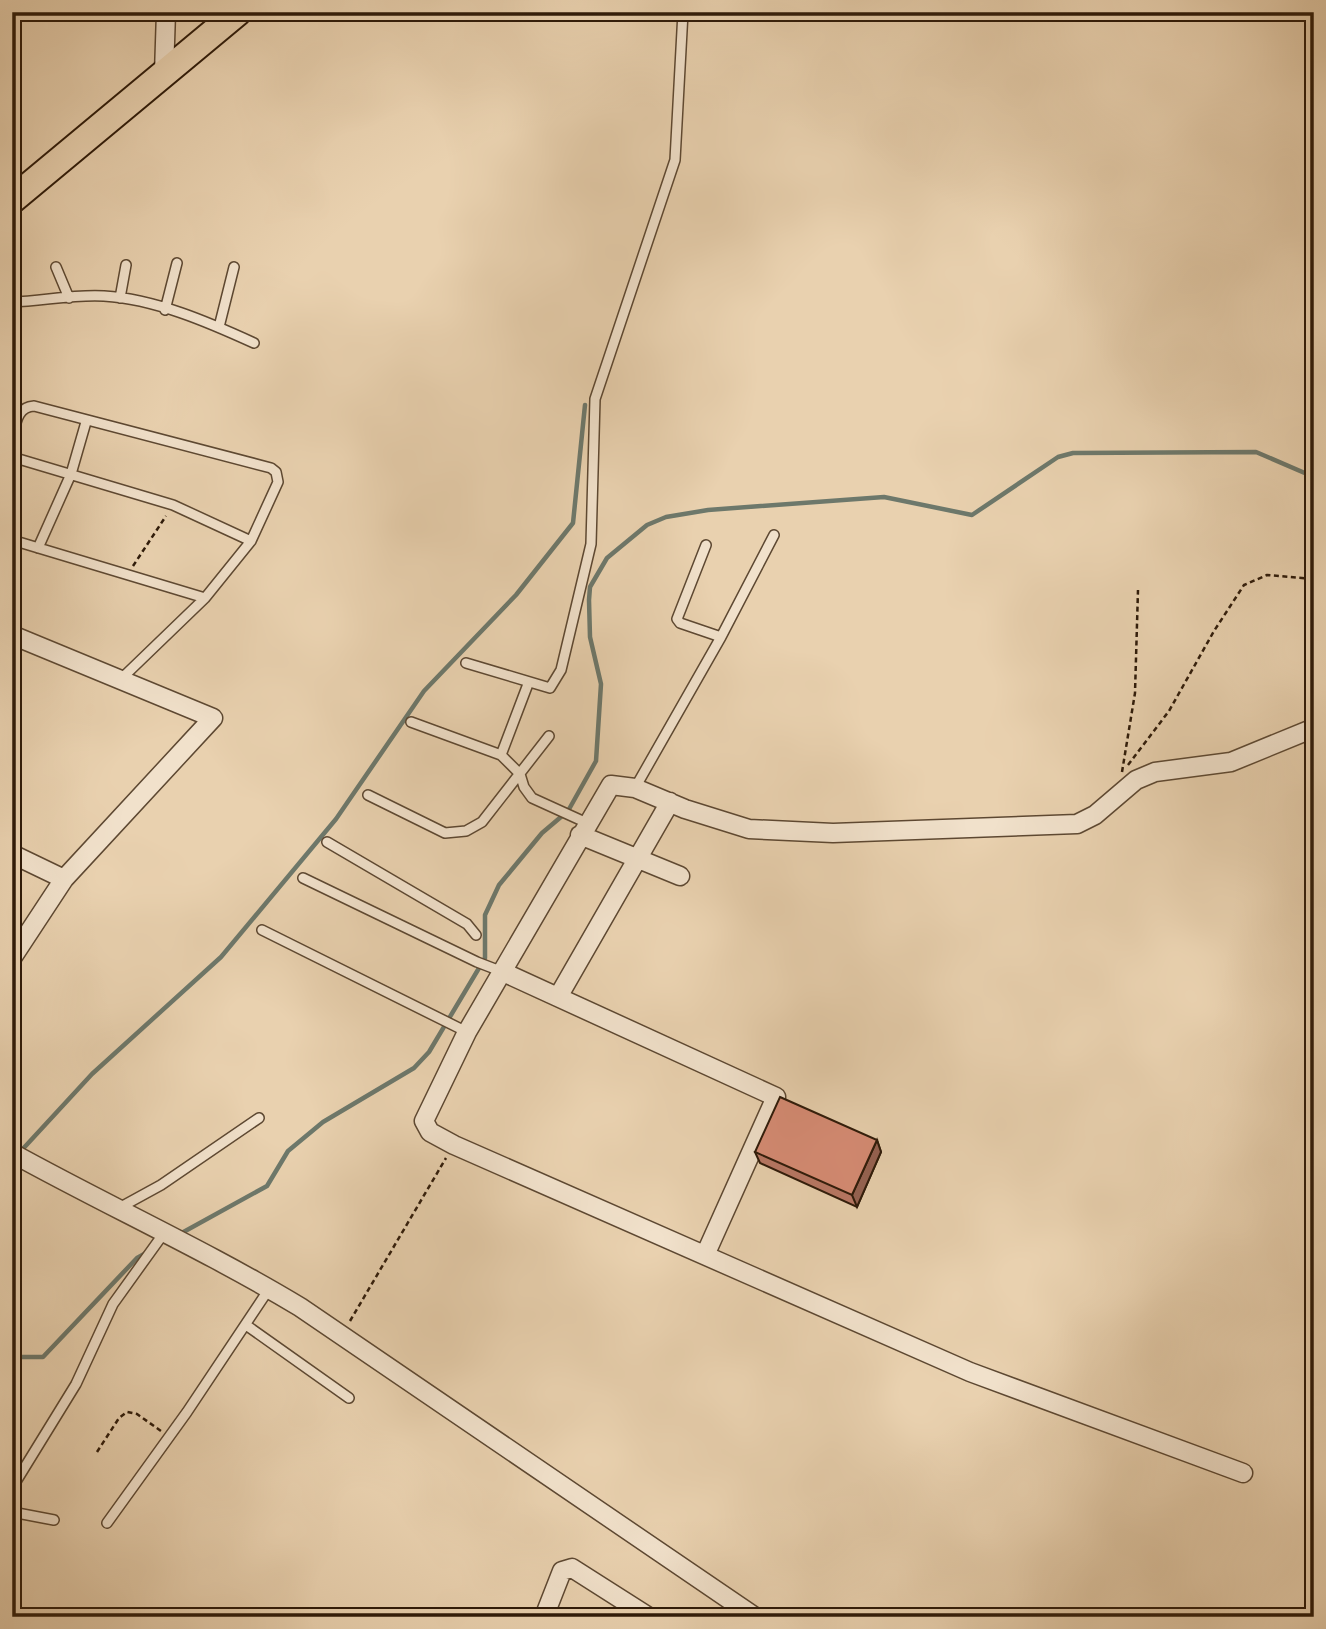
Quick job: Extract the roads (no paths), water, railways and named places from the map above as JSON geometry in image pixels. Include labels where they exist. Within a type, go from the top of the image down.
[{"type":"main road","points":[[12,200],[238,12]]},
{"type":"street","points":[[164,73],[166,12]]},
{"type":"street","points":[[12,635],[213,718],[64,879],[12,958]]},
{"type":"street","points":[[1243,1473],[970,1373],[706,1253],[454,1144],[430,1132],[424,1122],[467,1032],[611,785],[635,788],[749,829],[833,833],[1077,824],[1095,815],[1136,779],[1155,772],[1231,762],[1314,728]]},
{"type":"street","points":[[558,997],[670,802]]},
{"type":"street","points":[[583,829],[638,858],[680,876]]},
{"type":"street","points":[[12,854],[64,879]]},
{"type":"street","points":[[503,972],[776,1097],[706,1253]]},
{"type":"street","points":[[12,1153],[269,1289],[755,1617]]},
{"type":"street","points":[[544,1617],[562,1572],[572,1568],[649,1617]]},
{"type":"lane","points":[[466,663],[528,684],[550,688],[556,681],[588,561],[595,399],[675,160],[683,12]]},
{"type":"lane","points":[[165,310],[177,263]]},
{"type":"lane","points":[[120,298],[126,265]]},
{"type":"lane","points":[[56,267],[69,298]]},
{"type":"lane","points":[[219,327],[234,267]]},
{"type":"lane","points":[[12,302],[120,298],[219,327],[254,343]]},
{"type":"lane","points":[[12,439],[19,413],[27,406],[271,468],[278,476],[278,482],[251,541],[205,598],[120,680]]},
{"type":"lane","points":[[38,548],[71,474],[86,422]]},
{"type":"lane","points":[[12,457],[173,505],[251,541]]},
{"type":"lane","points":[[635,788],[721,637],[774,535]]},
{"type":"lane","points":[[12,540],[205,598]]},
{"type":"lane","points":[[706,545],[677,619],[680,623],[721,637]]},
{"type":"lane","points":[[501,755],[528,684]]},
{"type":"lane","points":[[411,722],[501,755],[520,774],[531,798],[583,829]]},
{"type":"lane","points":[[368,795],[445,833],[457,834],[482,822],[549,736]]},
{"type":"lane","points":[[327,842],[467,924],[475,935]]},
{"type":"lane","points":[[303,878],[503,972]]},
{"type":"lane","points":[[262,930],[467,1032]]},
{"type":"lane","points":[[118,1209],[161,1185],[259,1118]]},
{"type":"lane","points":[[12,1488],[76,1384],[113,1304],[164,1233]]},
{"type":"lane","points":[[107,1522],[169,1438],[269,1289]]},
{"type":"lane","points":[[246,1325],[349,1398]]},
{"type":"lane","points":[[12,1512],[54,1520]]},
{"type":"waterway","points":[[20,1152],[92,1074],[221,957],[336,819],[424,691],[516,595],[573,523],[585,405]]},
{"type":"waterway","points":[[178,1235],[267,1186],[288,1151],[323,1122],[414,1068],[429,1052],[485,958],[485,915],[499,885],[542,833],[568,811],[596,761],[601,684],[590,637],[590,587],[607,558],[647,525],[666,517],[708,510],[884,497],[972,515],[1058,457],[1073,453],[1256,452],[1314,477]]},
{"type":"waterway","points":[[12,1357],[43,1357],[137,1258],[146,1253]]}]
